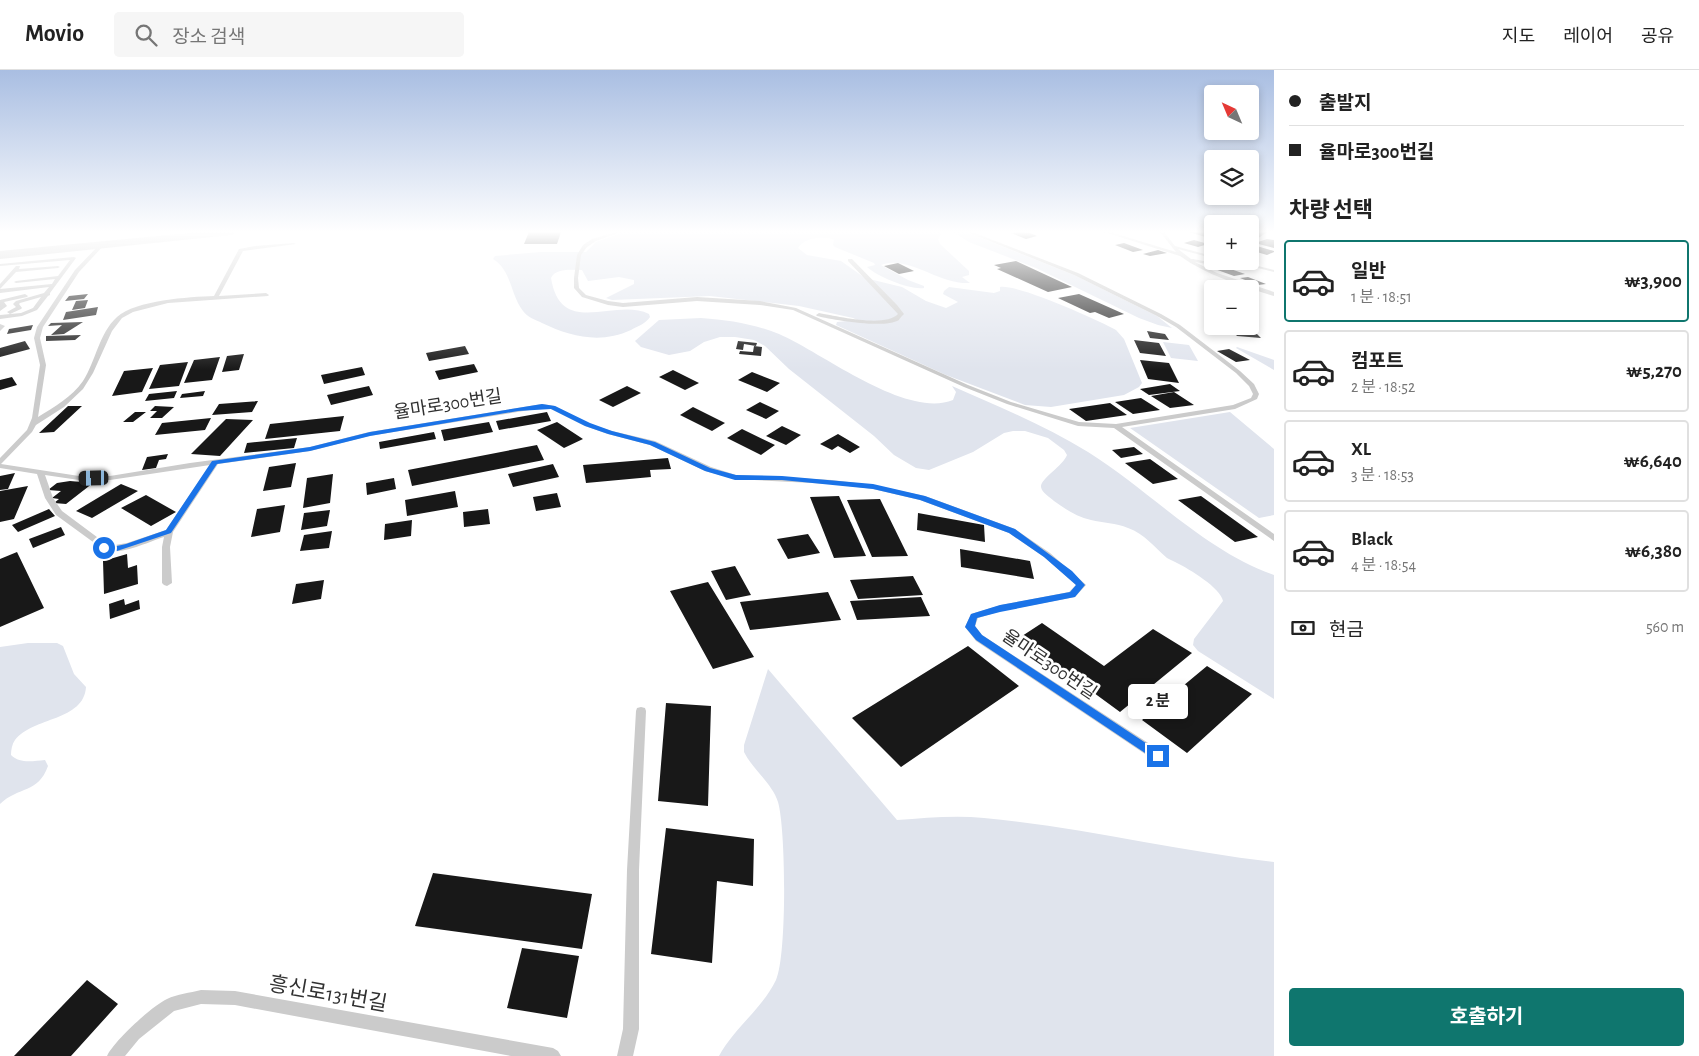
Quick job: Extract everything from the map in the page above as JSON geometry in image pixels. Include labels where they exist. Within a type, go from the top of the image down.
[{"type":"lane","points":[[0,287],[6,280],[23,278]]},
{"type":"lane","points":[[16,282],[51,278]]},
{"type":"lane","points":[[0,316],[22,314],[35,309],[59,278]]},
{"type":"lane","points":[[0,462],[30,431],[43,365],[37,338],[40,326],[72,278]]},
{"type":"lane","points":[[216,298],[226,278]]},
{"type":"lane","points":[[576,278],[577,288],[584,296],[608,303],[624,305],[674,299],[724,300],[778,306],[809,314],[872,322],[889,322],[900,318],[901,314],[895,306],[868,278]]},
{"type":"lane","points":[[809,314],[893,354],[1009,403],[1078,424],[1116,426],[1235,407],[1254,399],[1256,394],[1252,385],[1178,326],[1159,314],[1084,278]]},
{"type":"lane","points":[[1230,278],[1274,294]]},
{"type":"lane","points":[[0,291],[54,285]]},
{"type":"lane","points":[[0,308],[4,306],[1,302],[5,300],[48,294]]},
{"type":"lane","points":[[0,316],[19,308],[16,304],[18,302],[48,294]]},
{"type":"lane","points":[[32,424],[70,398],[84,383],[107,336],[122,316],[135,310],[163,303],[266,295]]},
{"type":"lane","name":"율마로300번길","points":[[0,466],[78,478],[110,478],[310,449],[370,434],[542,406],[553,407],[610,433],[652,443],[708,470],[735,478],[832,482],[873,487],[922,498],[1012,531],[1047,555],[1081,585],[1072,595],[1000,608],[974,616],[970,627],[979,638],[1158,756]]},
{"type":"lane","points":[[1116,426],[1274,538]]},
{"type":"lane","points":[[167,583],[166,547],[169,532],[215,462]]},
{"type":"lane","points":[[41,473],[46,492],[55,509],[104,548],[117,549],[169,532]]},
{"type":"lane","points":[[625,1056],[631,1029],[632,1013],[633,870],[641,711]]},
{"type":"lane","name":"흥신로131번길","points":[[115,1056],[134,1034],[170,1005],[201,997],[235,998],[553,1056]]},
{"type":"shaded area","points":[[508,278],[551,278],[557,296],[566,307],[577,312],[635,310],[649,314],[650,317],[641,325],[620,334],[609,337],[586,337],[564,332],[532,318],[525,313]]},
{"type":"shaded area","points":[[586,278],[611,278],[588,281]]},
{"type":"shaded area","points":[[624,278],[865,278],[902,287],[926,301],[946,308],[958,302],[943,294],[949,287],[994,293],[1000,291],[1000,287],[1009,288],[1058,304],[1116,330],[1124,339],[1142,383],[1139,387],[1124,395],[1051,407],[1025,405],[946,375],[836,325],[837,322],[857,320],[853,318],[799,306],[710,296],[612,300],[606,298],[634,284],[634,280]]},
{"type":"shaded area","points":[[885,278],[904,278],[924,286],[924,288],[911,287]]},
{"type":"shaded area","points":[[944,278],[963,278],[970,283],[958,282]]},
{"type":"shaded area","points":[[1057,278],[1080,278],[1157,316],[1172,328],[1139,318]]},
{"type":"shaded area","points":[[701,318],[741,323],[779,334],[865,381],[912,400],[934,403],[953,400],[956,392],[952,386],[1004,409],[1088,452],[1111,467],[1201,536],[1224,551],[1274,575],[1274,699],[1198,651],[1193,645],[1194,639],[1223,601],[1217,590],[1204,579],[1167,558],[1144,537],[1134,531],[1119,525],[1081,517],[1062,507],[1046,495],[1041,487],[1044,480],[1061,464],[1067,455],[1064,450],[1048,438],[1025,431],[1004,433],[973,452],[929,470],[916,468],[894,455],[874,436],[789,369],[765,346],[754,340],[720,337],[704,342],[690,351],[669,355],[641,347],[635,341],[659,320]]},
{"type":"shaded area","points":[[1163,342],[1189,345],[1198,361],[1171,358]]},
{"type":"shaded area","points":[[1236,348],[1274,360],[1274,370]]},
{"type":"shaded area","points":[[1230,412],[1274,449],[1274,515],[1259,518],[1130,428]]},
{"type":"shaded area","points":[[28,643],[57,643],[63,646],[74,674],[86,687],[83,698],[77,706],[67,713],[33,727],[15,740],[11,755],[18,760],[45,760],[48,766],[44,775],[33,786],[14,794],[0,804],[0,647]]},
{"type":"shaded area","points":[[768,669],[897,820],[962,817],[1020,822],[1274,862],[1274,1056],[719,1056],[732,1036],[770,990],[776,980],[780,967],[784,920],[784,864],[781,816],[775,795],[744,752],[744,745]]},
{"type":"building","points":[[1017,278],[1053,278],[1072,287],[1048,292]]},
{"type":"building","points":[[1240,278],[1251,278],[1256,280]]},
{"type":"building","points":[[88,294],[84,299],[65,301],[69,296]]},
{"type":"building","points":[[1079,294],[1124,314],[1109,318],[1095,312],[1090,313],[1058,298]]},
{"type":"building","points":[[88,300],[85,308],[72,310],[76,301]]},
{"type":"building","points":[[98,307],[96,315],[63,320],[66,312]]},
{"type":"building","points":[[83,322],[64,334],[51,335],[62,325],[48,326],[51,323]]},
{"type":"building","points":[[33,325],[31,330],[7,334],[9,329]]},
{"type":"building","points":[[1147,331],[1165,334],[1169,340],[1150,338]]},
{"type":"building","points":[[81,335],[75,340],[46,341],[46,336]]},
{"type":"building","points":[[1258,335],[1261,338],[1237,336]]},
{"type":"building","points":[[1134,340],[1159,343],[1166,356],[1140,353]]},
{"type":"building","points":[[25,341],[30,349],[0,357],[0,348]]},
{"type":"building","points":[[738,341],[757,343],[756,346],[744,344],[743,350],[736,349]]},
{"type":"building","points":[[465,346],[469,354],[429,361],[426,353]]},
{"type":"building","points":[[754,346],[762,347],[761,356],[739,354],[740,351],[753,352]]},
{"type":"building","points":[[1229,349],[1250,360],[1236,362],[1217,351]]},
{"type":"building","points":[[244,354],[239,370],[222,372],[227,356]]},
{"type":"building","points":[[220,357],[212,380],[184,383],[194,360]]},
{"type":"building","points":[[1140,360],[1169,363],[1179,383],[1148,379]]},
{"type":"building","points":[[188,362],[179,386],[149,389],[160,365]]},
{"type":"building","points":[[474,364],[478,372],[439,380],[435,371]]},
{"type":"building","points":[[362,367],[365,375],[324,384],[321,375]]},
{"type":"building","points":[[153,368],[142,392],[112,396],[124,371]]},
{"type":"building","points":[[673,370],[699,383],[685,390],[659,377]]},
{"type":"building","points":[[752,372],[780,383],[767,392],[738,380]]},
{"type":"building","points":[[12,377],[17,385],[0,390],[0,380]]},
{"type":"building","points":[[1170,384],[1180,391],[1149,395],[1140,389]]},
{"type":"building","points":[[369,386],[373,395],[331,405],[327,395]]},
{"type":"building","points":[[627,386],[641,393],[613,407],[599,400]]},
{"type":"building","points":[[177,391],[174,398],[145,401],[149,394]]},
{"type":"building","points":[[205,391],[203,396],[180,398],[182,394]]},
{"type":"building","points":[[1174,392],[1194,405],[1170,408],[1151,396]]},
{"type":"building","points":[[1141,398],[1160,410],[1133,414],[1115,402]]},
{"type":"building","points":[[258,401],[252,412],[212,415],[219,404]]},
{"type":"building","points":[[760,402],[779,411],[766,419],[746,410]]},
{"type":"building","points":[[1110,403],[1127,415],[1086,421],[1069,409]]},
{"type":"building","points":[[68,406],[82,406],[54,432],[39,433]]},
{"type":"building","points":[[155,406],[174,407],[162,418],[150,418],[157,411],[150,411]]},
{"type":"building","points":[[693,407],[725,423],[712,431],[680,415]]},
{"type":"building","points":[[135,412],[146,412],[133,422],[123,422]]},
{"type":"building","points":[[547,412],[551,421],[499,430],[496,421]]},
{"type":"building","points":[[344,416],[340,431],[265,439],[270,424]]},
{"type":"building","points":[[211,418],[205,430],[155,435],[162,423]]},
{"type":"building","points":[[226,419],[253,420],[220,456],[191,454]]},
{"type":"building","points":[[489,422],[493,432],[444,441],[441,430]]},
{"type":"building","points":[[557,422],[583,439],[564,448],[537,430]]},
{"type":"building","points":[[782,426],[801,435],[786,445],[766,436]]},
{"type":"building","points":[[742,429],[775,445],[761,455],[727,438]]},
{"type":"building","points":[[434,432],[436,439],[380,449],[379,442]]},
{"type":"building","points":[[838,434],[860,447],[850,453],[838,446],[832,450],[820,444]]},
{"type":"building","points":[[297,438],[294,448],[244,453],[247,443]]},
{"type":"building","points":[[537,445],[544,460],[412,486],[408,470]]},
{"type":"building","points":[[1134,447],[1143,454],[1121,458],[1112,450]]},
{"type":"building","points":[[168,454],[166,459],[159,460],[156,468],[142,470],[147,457]]},
{"type":"building","points":[[668,458],[671,469],[650,470],[651,477],[586,483],[583,465]]},
{"type":"building","points":[[1150,459],[1178,479],[1153,484],[1125,463]]},
{"type":"building","points":[[296,463],[291,487],[263,491],[269,467]]},
{"type":"building","points":[[553,464],[559,477],[513,487],[508,474]]},
{"type":"building","points":[[15,473],[8,489],[0,490],[0,476]]},
{"type":"building","points":[[333,474],[330,503],[303,508],[307,478]]},
{"type":"building","points":[[394,478],[396,489],[367,495],[366,483]]},
{"type":"building","points":[[70,481],[93,483],[66,504],[54,503],[59,499],[52,498],[61,491],[48,490],[57,483]]},
{"type":"building","points":[[121,484],[138,491],[92,518],[76,511]]},
{"type":"building","points":[[28,486],[14,519],[0,522],[0,491]]},
{"type":"building","points":[[455,491],[458,507],[407,516],[405,500]]},
{"type":"building","points":[[557,493],[561,507],[536,511],[533,497]]},
{"type":"building","points":[[146,495],[176,512],[151,526],[121,508]]},
{"type":"building","points":[[839,496],[866,556],[834,558],[810,497]]},
{"type":"building","points":[[1201,496],[1258,537],[1235,542],[1178,500]]},
{"type":"building","points":[[880,499],[908,556],[872,557],[847,500]]},
{"type":"building","points":[[285,505],[280,532],[251,537],[257,509]]},
{"type":"building","points":[[49,509],[55,516],[18,532],[12,525]]},
{"type":"building","points":[[488,509],[490,524],[464,527],[463,512]]},
{"type":"building","points":[[330,510],[327,526],[301,530],[304,513]]},
{"type":"building","points":[[918,513],[984,525],[985,542],[917,530]]},
{"type":"building","points":[[412,520],[411,536],[384,540],[385,524]]},
{"type":"building","points":[[61,527],[65,535],[33,548],[29,539]]},
{"type":"building","points":[[332,531],[329,548],[300,551],[304,535]]},
{"type":"building","points":[[808,534],[820,553],[788,559],[777,539]]},
{"type":"building","points":[[960,549],[1030,561],[1034,579],[961,567]]},
{"type":"building","points":[[17,552],[44,608],[0,627],[0,559]]},
{"type":"building","points":[[127,554],[128,568],[137,565],[138,584],[104,594],[103,561]]},
{"type":"building","points":[[735,566],[751,595],[726,600],[711,571]]},
{"type":"building","points":[[913,576],[923,595],[858,599],[850,580]]},
{"type":"building","points":[[324,580],[321,599],[292,604],[296,584]]},
{"type":"building","points":[[708,582],[754,657],[713,669],[670,591]]},
{"type":"building","points":[[828,592],[841,620],[750,630],[740,602]]},
{"type":"building","points":[[921,597],[930,616],[857,620],[850,601]]},
{"type":"building","points":[[124,599],[125,605],[139,600],[140,609],[110,619],[109,604]]},
{"type":"building","points":[[1042,623],[1104,666],[1153,629],[1192,653],[1120,712],[1019,638]]},
{"type":"building","points":[[968,646],[1019,686],[901,767],[852,718]]},
{"type":"building","points":[[1207,666],[1252,694],[1187,753],[1142,720]]},
{"type":"building","points":[[666,703],[711,706],[708,806],[658,801]]},
{"type":"building","points":[[666,828],[754,839],[753,886],[717,881],[712,963],[651,954]]},
{"type":"building","points":[[433,873],[592,894],[582,949],[415,926]]},
{"type":"building","points":[[522,948],[579,956],[567,1018],[507,1008]]},
{"type":"building","points":[[87,980],[118,1004],[71,1056],[14,1056]]},
{"type":"route","points":[[104,548],[117,549],[169,532],[215,462],[310,449],[370,434],[518,409],[542,406],[553,407],[610,433],[652,443],[708,470],[735,478],[782,478],[873,487],[922,498],[1012,531],[1047,555],[1081,585],[1072,595],[1000,608],[974,616],[970,627],[979,638],[1158,756]]}]
